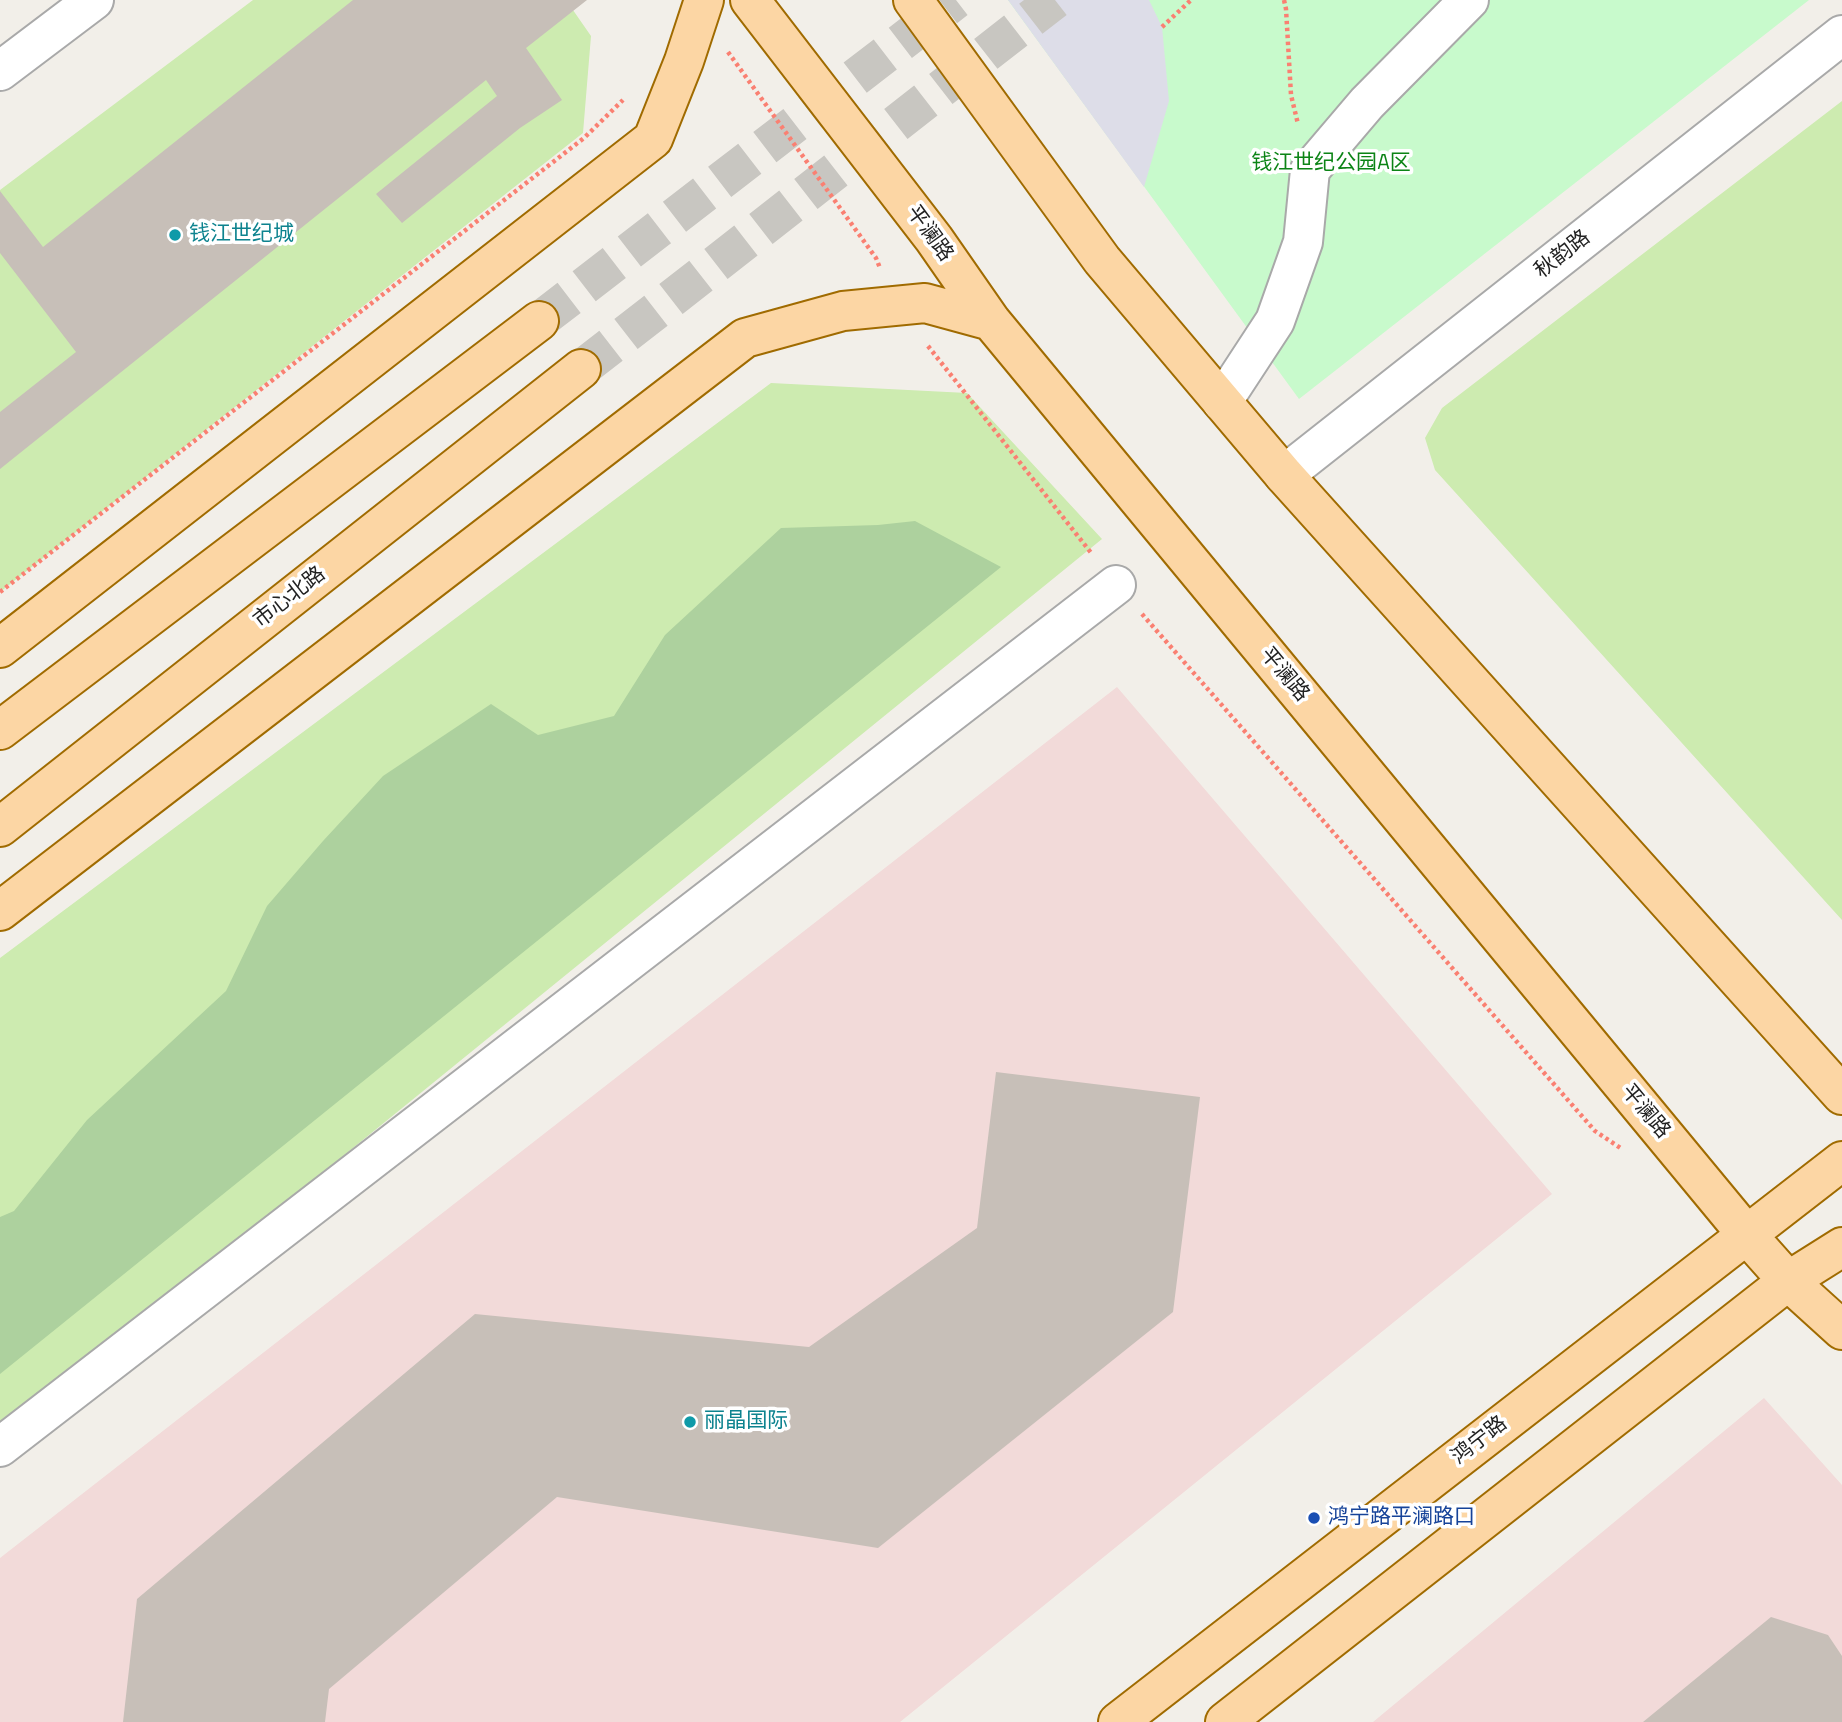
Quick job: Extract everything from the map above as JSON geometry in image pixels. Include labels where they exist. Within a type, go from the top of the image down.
[{"type":"main road","name":"平澜路","points":[[750,0],[934,239],[991,321],[1747,1235],[1788,1281],[1842,1330]]},
{"type":"main road","points":[[913,0],[1102,260],[1222,402],[1284,475],[1842,1095]]},
{"type":"main road","points":[[0,648],[653,139],[684,61],[702,6]]},
{"type":"main road","points":[[0,911],[745,338],[843,311],[925,303],[991,321]]},
{"type":"main road","points":[[0,730],[539,321]]},
{"type":"main road","name":"市心北路","points":[[0,827],[581,369]]},
{"type":"main road","name":"鸿宁路","points":[[1118,1722],[1842,1161]]},
{"type":"main road","points":[[1225,1722],[1788,1281],[1842,1247]]},
{"type":"street","points":[[0,71],[94,0]]},
{"type":"street","points":[[1222,402],[1275,321],[1303,242],[1310,170],[1367,103],[1469,0]]},
{"type":"street","name":"秋韵路","points":[[1284,475],[1842,35]]},
{"type":"street","points":[[0,1447],[1116,584]]},
{"type":"path","points":[[1162,27],[1191,0]]},
{"type":"path","points":[[1284,0],[1290,95],[1310,170]]},
{"type":"path","points":[[702,6],[876,258],[897,306],[1116,584],[1595,1131],[1628,1153]]},
{"type":"path","points":[[0,592],[584,138],[626,96]]},
{"type":"shaded area","points":[[1008,0],[1149,0],[1162,27],[1169,101],[1144,187]]},
{"type":"shaded area","points":[[1117,687],[1552,1194],[900,1722],[0,1722],[0,1558]]},
{"type":"shaded area","points":[[1764,1398],[1842,1485],[1842,1722],[1373,1722]]},
{"type":"green space","points":[[253,0],[566,0],[591,36],[583,133],[0,592],[0,190]]},
{"type":"green space","name":"钱江世纪公园A区","points":[[1008,0],[1809,0],[1299,399]]},
{"type":"green space","points":[[1842,101],[1842,920],[1435,470],[1425,438],[1442,408]]},
{"type":"green space","points":[[771,383],[967,393],[1102,539],[0,1435],[0,958]]},
{"type":"green space","points":[[915,521],[1001,567],[0,1374],[0,1217],[14,1211],[87,1120],[226,991],[267,906],[383,776],[491,704],[538,735],[614,716],[665,635],[781,528]]},
{"type":"building","name":"钱江世纪城","points":[[353,0],[587,0],[526,48],[562,100],[520,128],[402,223],[376,194],[497,96],[486,80],[0,469],[0,412],[76,352],[0,253],[0,191],[43,247]]},
{"type":"building","name":"丽晶国际","points":[[996,1072],[1200,1097],[1173,1312],[878,1548],[557,1497],[329,1689],[325,1722],[123,1722],[137,1599],[475,1314],[809,1347],[977,1228]]},
{"type":"building","points":[[1771,1617],[1828,1635],[1842,1656],[1842,1722],[1643,1722]]},
{"type":"tunnel","points":[[539,321],[956,0]]},
{"type":"tunnel","points":[[581,369],[1055,0]]},
{"type":"place","name":"钱江世纪城","points":[[175,235]]},
{"type":"place","name":"丽晶国际","points":[[690,1422]]},
{"type":"place","name":"鸿宁路平澜路口","points":[[1314,1518]]}]
